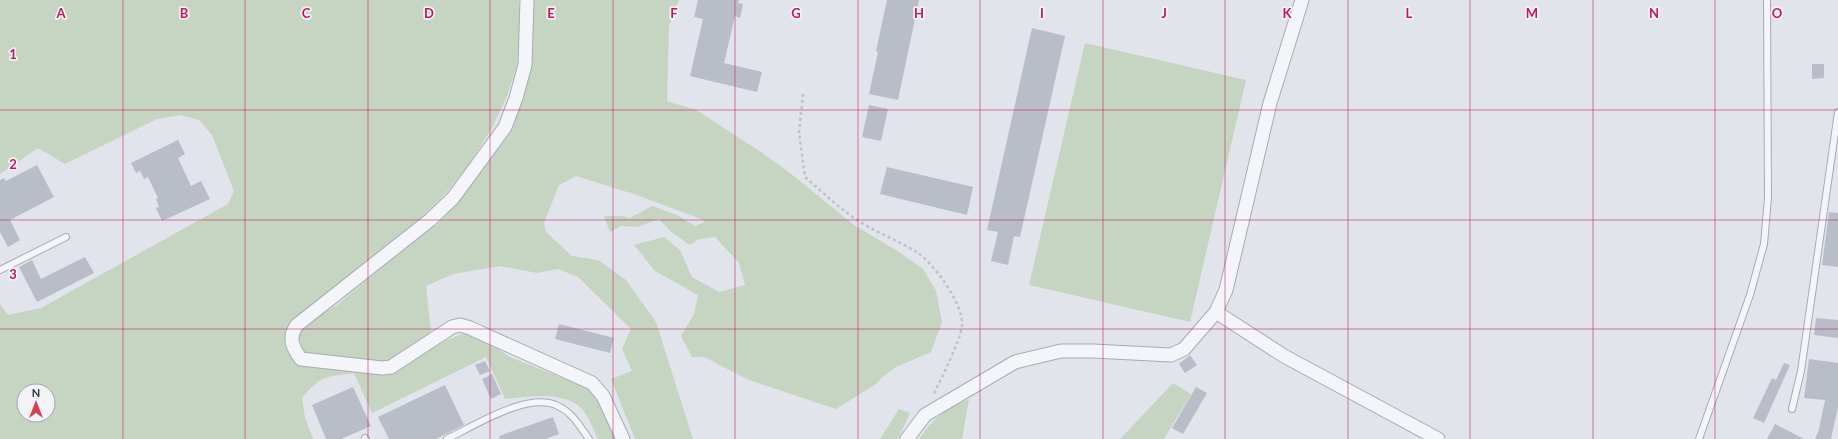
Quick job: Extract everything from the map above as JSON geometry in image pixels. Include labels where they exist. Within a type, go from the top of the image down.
[{"type":"street","points":[[527,0],[525,65],[516,98],[505,128],[452,198],[430,220],[297,325],[292,332],[291,341],[295,352],[300,359],[382,368],[391,367],[452,327],[460,325],[470,328],[592,383],[603,396],[623,439]]},
{"type":"street","points":[[907,439],[924,415],[1015,362],[1061,352],[1092,351],[1171,355],[1179,353],[1184,349],[1216,312],[1226,290],[1270,102],[1302,0]]},
{"type":"street","points":[[1216,312],[1284,356],[1438,439]]},
{"type":"lane","points":[[1699,439],[1750,295],[1764,244],[1768,198],[1767,0]]},
{"type":"lane","points":[[1792,409],[1801,371],[1838,112]]},
{"type":"lane","points":[[0,270],[66,236]]},
{"type":"lane","points":[[447,439],[506,411],[528,403],[544,402],[558,405],[574,417],[589,439]]},
{"type":"path","points":[[803,94],[799,133],[805,177],[854,218],[919,253],[938,273],[952,294],[960,311],[962,326],[951,356],[924,415]]},
{"type":"green space","points":[[0,0],[519,0],[520,22],[517,66],[507,96],[492,128],[469,164],[445,194],[425,214],[296,320],[289,351],[341,369],[377,373],[396,369],[447,340],[462,334],[469,334],[510,357],[588,388],[595,394],[618,439],[598,439],[589,419],[582,409],[565,399],[534,396],[505,399],[486,357],[372,413],[354,373],[325,378],[314,385],[302,398],[305,418],[313,439],[0,439],[0,304],[8,315],[41,308],[228,204],[234,191],[212,135],[199,120],[181,115],[157,119],[65,164],[38,148],[0,174]]},
{"type":"green space","points":[[533,0],[679,0],[669,26],[667,101],[696,110],[761,152],[790,173],[854,225],[899,252],[923,269],[936,291],[942,322],[931,352],[896,367],[881,378],[876,384],[836,409],[749,380],[704,357],[692,357],[681,336],[694,314],[698,295],[655,271],[634,245],[664,237],[680,250],[692,277],[719,292],[745,285],[739,263],[715,237],[699,239],[690,245],[671,232],[659,219],[637,227],[621,226],[610,232],[604,216],[622,216],[630,218],[652,206],[677,215],[695,226],[705,222],[701,219],[637,195],[576,176],[559,185],[544,223],[546,232],[572,256],[598,260],[626,280],[656,322],[693,439],[635,439],[611,379],[632,371],[622,349],[631,329],[578,277],[558,269],[537,273],[500,266],[453,274],[426,286],[431,331],[391,363],[304,357],[296,334],[300,327],[337,305],[409,244],[437,225],[460,200],[513,128],[531,62]]},
{"type":"green space","points":[[1085,43],[1246,80],[1190,322],[1029,285]]},
{"type":"green space","points":[[1173,383],[1191,394],[1164,439],[1120,439]]},
{"type":"green space","points":[[969,399],[962,439],[919,439],[930,425],[941,415]]},
{"type":"green space","points":[[899,409],[910,413],[898,439],[880,439]]},
{"type":"building","points":[[698,0],[739,0],[738,3],[743,4],[740,18],[735,16],[724,63],[762,72],[757,92],[690,76],[703,19],[694,17]]},
{"type":"building","points":[[887,0],[919,0],[898,100],[869,94],[878,52],[876,51]]},
{"type":"building","points":[[1032,28],[1065,36],[1020,237],[1014,236],[1008,265],[991,261],[998,232],[987,230]]},
{"type":"building","points":[[1812,64],[1824,64],[1824,78],[1812,79]]},
{"type":"building","points":[[869,105],[888,109],[881,141],[862,137]]},
{"type":"building","points":[[178,140],[185,154],[178,158],[191,186],[201,181],[210,199],[162,221],[156,208],[159,207],[156,199],[158,198],[148,177],[144,179],[140,171],[136,173],[131,163]]},
{"type":"building","points":[[37,165],[54,197],[10,220],[20,240],[8,247],[0,232],[0,180],[4,178],[6,181]]},
{"type":"building","points":[[887,167],[973,187],[967,215],[880,194]]},
{"type":"building","points":[[1829,212],[1838,213],[1838,267],[1822,265]]},
{"type":"building","points":[[85,257],[94,273],[37,302],[19,267],[32,260],[41,279]]},
{"type":"building","points":[[1816,318],[1838,320],[1838,338],[1814,335]]},
{"type":"building","points":[[559,324],[614,338],[610,353],[555,339]]},
{"type":"building","points":[[1190,355],[1197,365],[1185,373],[1179,364]]},
{"type":"building","points":[[1809,359],[1838,363],[1838,407],[1831,439],[1815,439],[1819,429],[1825,400],[1804,398]]},
{"type":"building","points":[[485,361],[490,371],[480,375],[475,365]]},
{"type":"building","points":[[1784,363],[1790,365],[1764,423],[1753,418],[1772,378],[1776,380]]},
{"type":"building","points":[[492,374],[501,394],[491,399],[482,379]]},
{"type":"building","points":[[445,385],[464,425],[436,439],[389,439],[378,417]]},
{"type":"building","points":[[353,387],[371,426],[341,439],[326,439],[312,405]]},
{"type":"building","points":[[1196,387],[1207,393],[1183,434],[1172,428]]},
{"type":"building","points":[[553,417],[559,434],[546,439],[500,439],[499,436]]},
{"type":"building","points":[[1775,424],[1804,439],[1767,439]]}]
